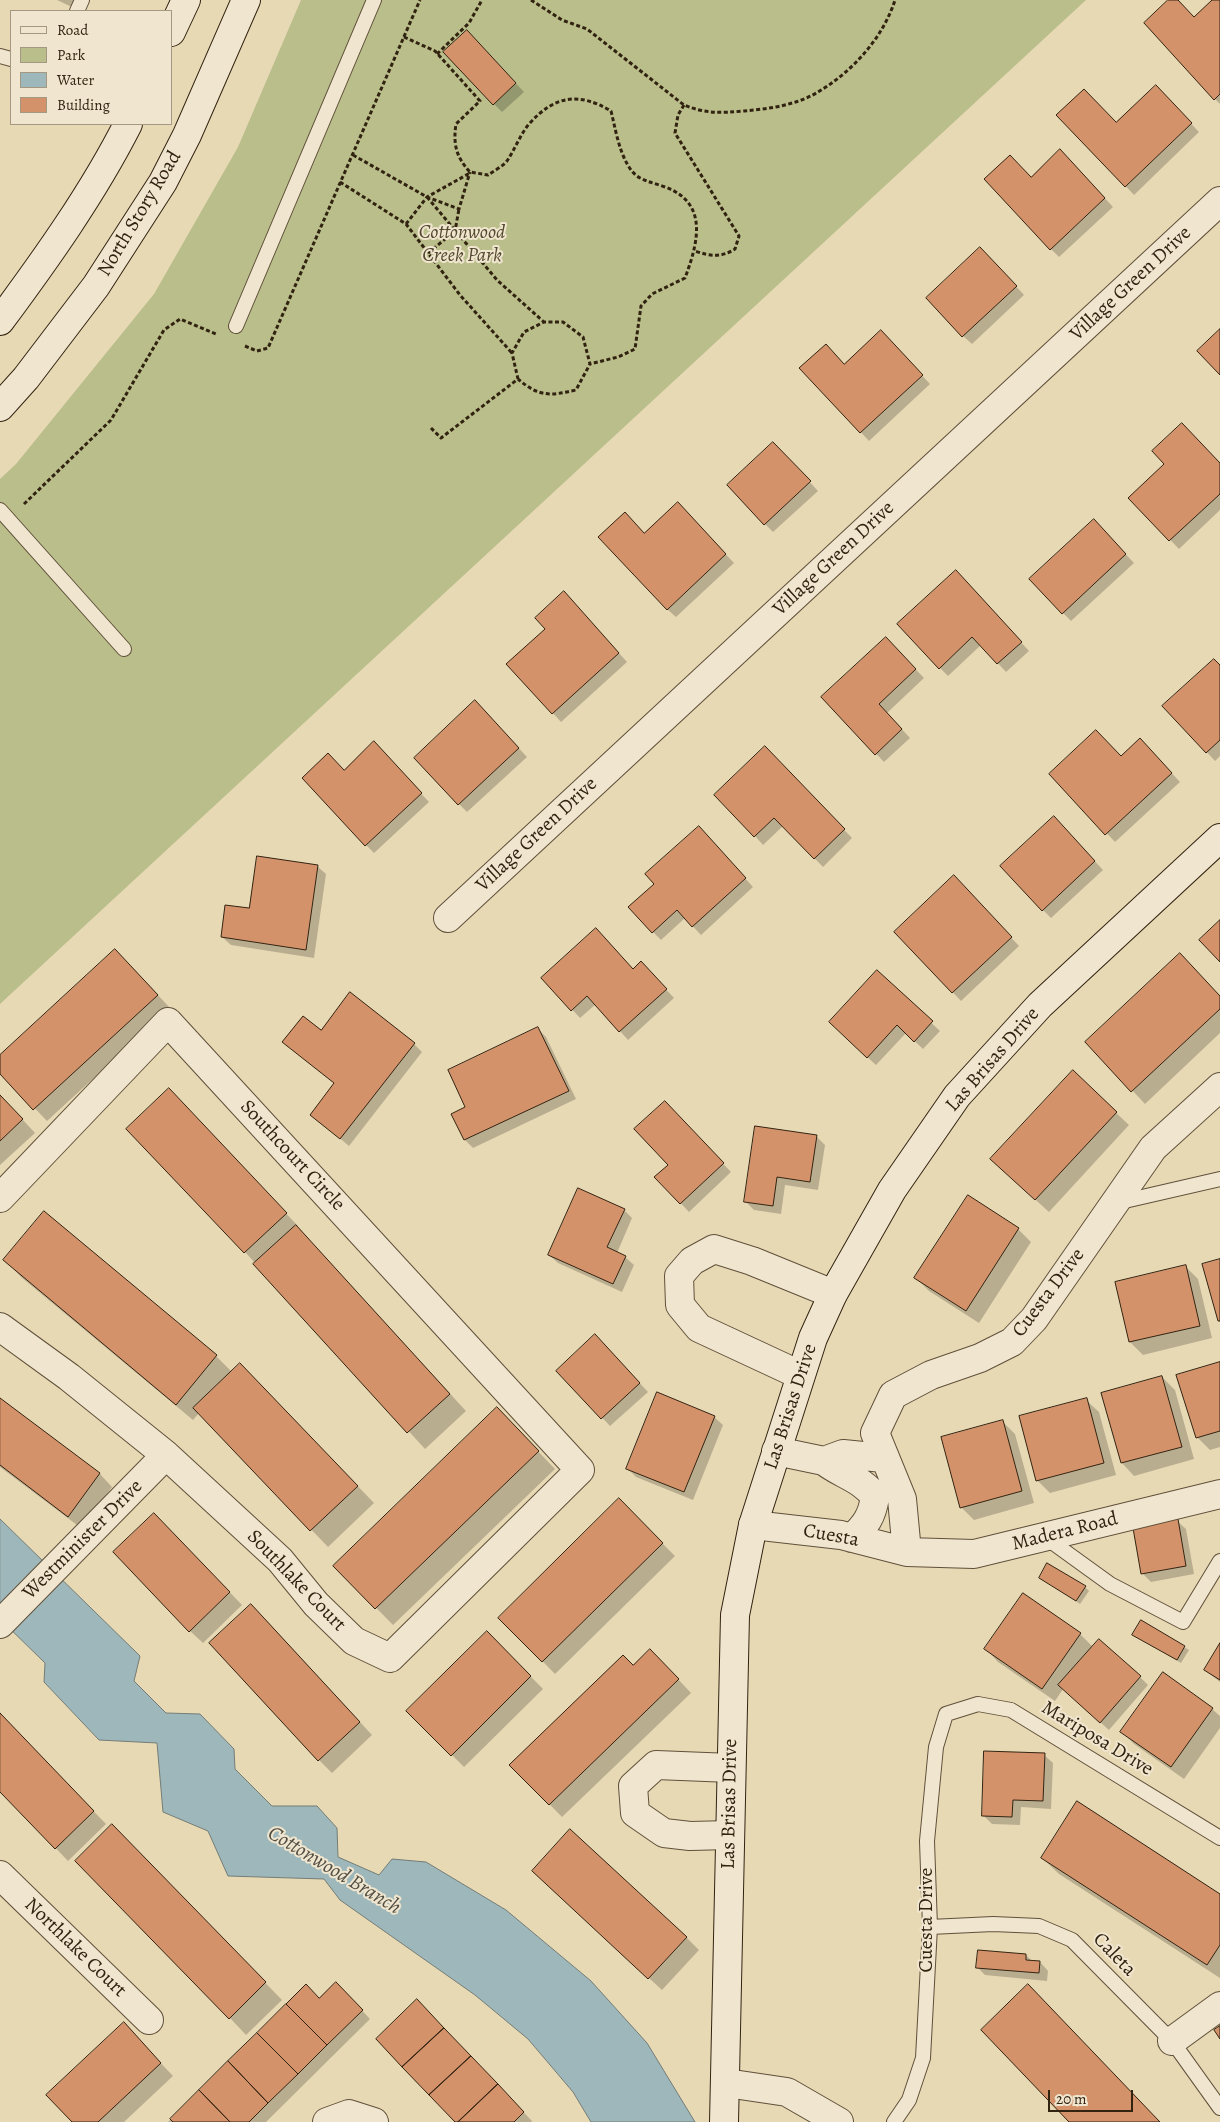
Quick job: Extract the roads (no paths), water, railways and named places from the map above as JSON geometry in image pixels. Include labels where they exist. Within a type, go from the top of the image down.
[{"type":"street","points":[[172,30],[186,0]]},
{"type":"street","name":"North Story Road","points":[[0,407],[26,378],[96,286],[163,182],[187,135],[246,0]]},
{"type":"street","points":[[0,321],[29,282],[85,196],[127,125]]},
{"type":"street","name":"Village Green Drive","points":[[448,918],[1220,201]]},
{"type":"street","name":"Las Brisas Drive","points":[[724,2122],[736,1615],[753,1524],[813,1338],[833,1294],[892,1190],[958,1096],[1040,1005],[1220,838]]},
{"type":"street","name":"Southcourt Circle","points":[[0,1198],[168,1022],[580,1470]]},
{"type":"street","name":"Cuesta Drive","points":[[907,1552],[902,1499],[874,1434],[893,1395],[931,1375],[980,1358],[1012,1342],[1034,1319],[1153,1148],[1220,1087]]},
{"type":"street","points":[[800,1374],[699,1328],[680,1305],[679,1276],[692,1261],[714,1250],[752,1261],[833,1294]]},
{"type":"street","name":"Southlake Court","points":[[0,1327],[69,1377],[166,1456],[280,1560],[316,1604],[354,1642],[390,1658],[580,1470]]},
{"type":"street","points":[[776,1451],[824,1461],[834,1470],[852,1477],[875,1497],[873,1511],[866,1525],[852,1538]]},
{"type":"street","points":[[824,1461],[843,1454],[883,1458]]},
{"type":"street","name":"Westminister Drive","points":[[0,1624],[166,1456]]},
{"type":"street","name":"Madera Road","points":[[907,1552],[974,1554],[1220,1494]]},
{"type":"street","name":"Cuesta","points":[[753,1524],[852,1538],[907,1552]]},
{"type":"street","points":[[730,1835],[690,1836],[664,1833],[635,1812],[633,1786],[656,1765],[731,1768]]},
{"type":"street","name":"Northlake Court","points":[[0,1875],[149,2020]]},
{"type":"street","points":[[1172,2041],[1220,2006]]},
{"type":"street","points":[[726,2083],[787,2092],[839,2122]]},
{"type":"lane","points":[[236,326],[374,0]]},
{"type":"lane","points":[[4,514],[124,649]]},
{"type":"lane","points":[[1115,1203],[1220,1179]]},
{"type":"lane","points":[[1044,1536],[1110,1584],[1183,1622],[1220,1562]]},
{"type":"lane","name":"Mariposa Drive","points":[[946,1714],[978,1704],[1011,1710],[1220,1838]]},
{"type":"lane","name":"Cuesta Drive","points":[[894,2122],[910,2100],[923,2058],[930,1927],[927,1841],[936,1747],[946,1714]]},
{"type":"lane","name":"Caleta","points":[[930,1927],[993,1924],[1039,1926],[1072,1940],[1172,2041],[1220,2108]]},
{"type":"water","name":"Cottonwood Branch","points":[[0,1519],[140,1656],[134,1681],[166,1713],[200,1714],[234,1749],[235,1769],[272,1806],[317,1806],[337,1828],[338,1857],[379,1875],[392,1859],[426,1862],[506,1910],[591,1981],[647,2043],[695,2122],[591,2122],[573,2092],[528,2039],[475,1995],[340,1900],[324,1879],[228,1876],[208,1831],[163,1812],[157,1743],[99,1740],[44,1682],[45,1663],[0,1619]]},
{"type":"park label","name":"Cottonwood Creek Park","points":[[462,244]]}]
